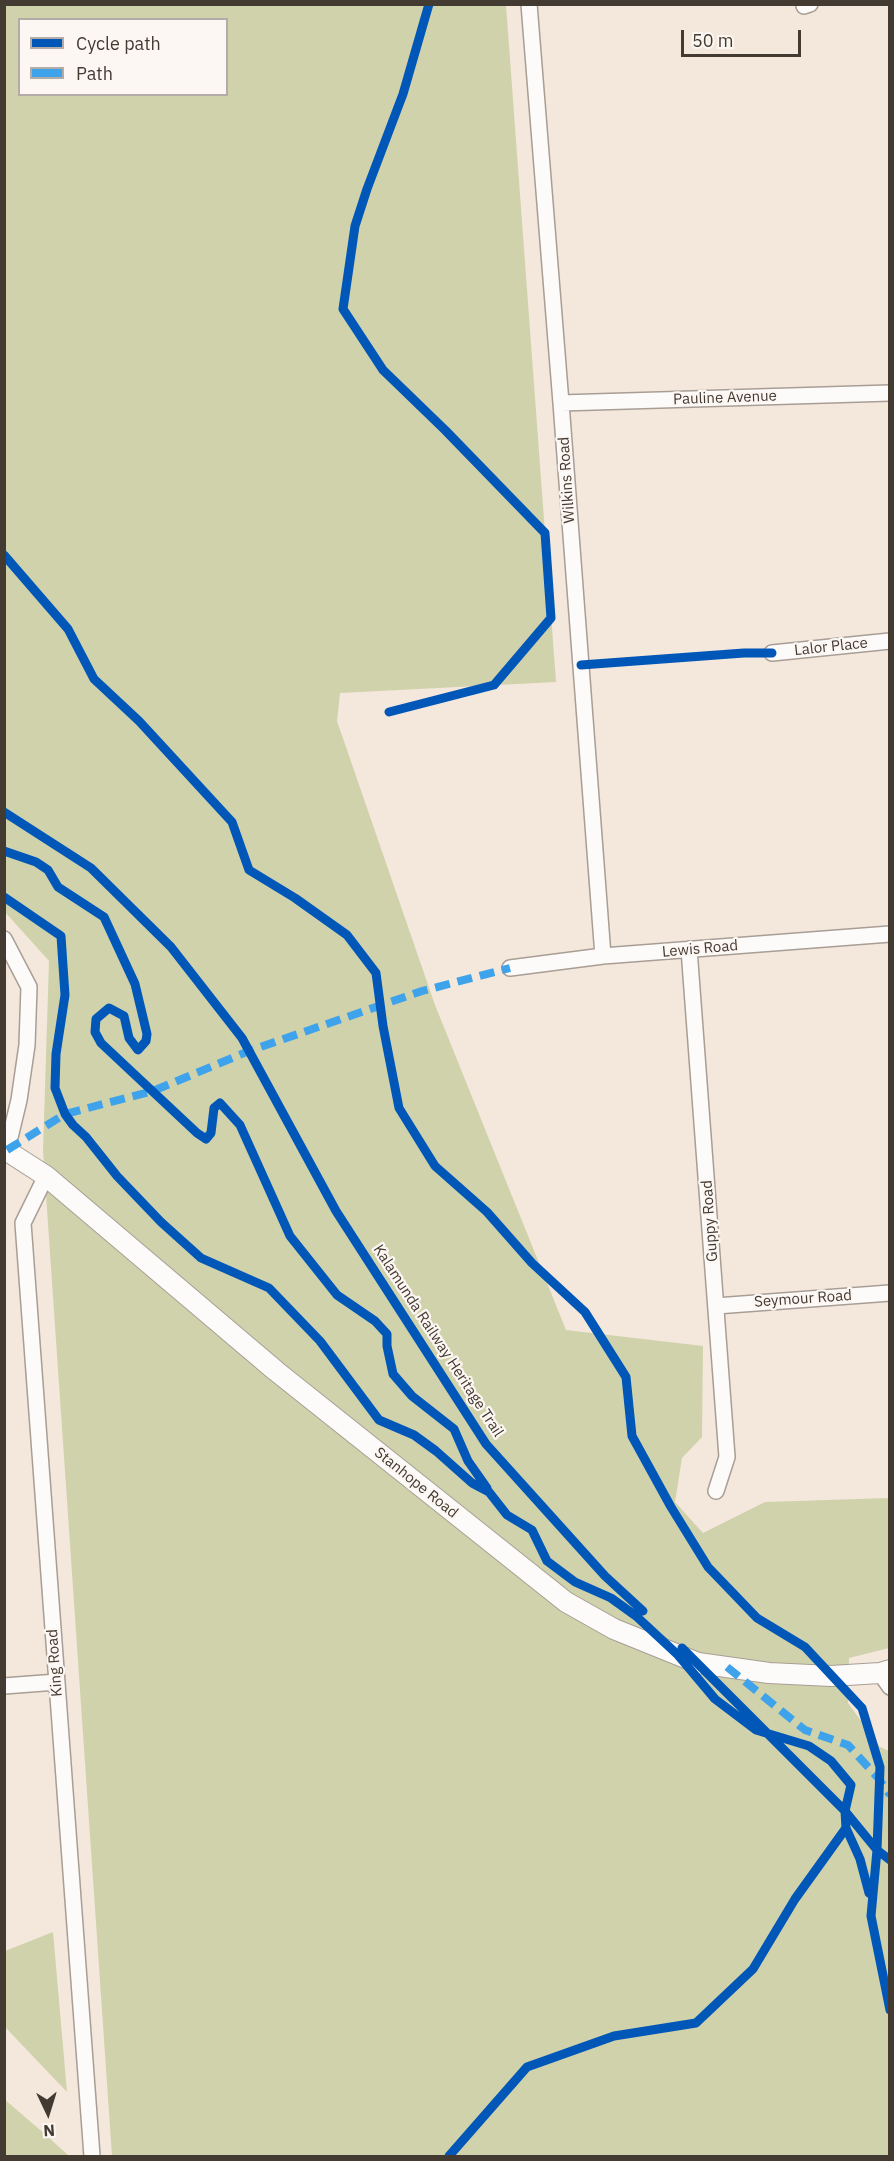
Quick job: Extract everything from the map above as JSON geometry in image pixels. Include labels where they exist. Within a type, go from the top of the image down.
[{"type":"street","name":"Wilkins Road","points":[[529,4],[603,956]]},
{"type":"street","name":"Pauline Avenue","points":[[561,403],[890,393]]},
{"type":"street","name":"Lalor Place","points":[[772,653],[890,641]]},
{"type":"street","name":"Lewis Road","points":[[510,968],[603,956],[890,933]]},
{"type":"street","points":[[4,939],[30,987],[27,1046],[19,1100],[6,1150]]},
{"type":"street","name":"Guppy Road","points":[[689,949],[727,1457],[716,1491]]},
{"type":"street","name":"Stanhope Road","points":[[6,1150],[46,1176],[276,1371],[566,1602],[614,1629],[698,1663],[769,1674],[886,1676]]},
{"type":"street","name":"King Road","points":[[46,1176],[23,1223],[92,2157]]},
{"type":"street","name":"Seymour Road","points":[[716,1306],[890,1293]]},
{"type":"street","points":[[4,1686],[57,1682]]},
{"type":"green space","points":[[5,5],[506,5],[556,682],[340,693],[337,721],[435,1005],[566,1330],[703,1346],[702,1437],[682,1458],[675,1502],[703,1533],[765,1502],[889,1498],[889,1648],[849,1658],[848,1703],[880,1747],[889,1751],[889,2156],[112,2156],[43,1151],[49,961],[5,912]]},
{"type":"green space","points":[[53,1932],[67,2092],[5,2027],[5,1951]]},
{"type":"green space","points":[[4,2099],[46,2135],[69,2156],[5,2156]]},
{"type":"marked path","points":[[7,1150],[65,1114],[153,1091],[249,1051],[422,991],[510,968]]},
{"type":"marked path","points":[[727,1667],[805,1730],[848,1745],[879,1779],[890,1795]]},
{"type":"cycle path","points":[[389,712],[494,685],[551,618],[545,533],[383,370],[343,309],[355,226],[403,94],[429,4]]},
{"type":"cycle path","points":[[4,555],[68,629],[94,679],[139,721],[232,822],[249,870],[295,898],[347,935],[376,973],[383,1026],[399,1108],[435,1166],[487,1212],[532,1263],[585,1312],[626,1377],[632,1436],[671,1507],[708,1567],[757,1618],[805,1647],[862,1708],[880,1767],[877,1850],[871,1916],[890,2010]]},
{"type":"cycle path","points":[[581,665],[772,653]]},
{"type":"cycle path","name":"Kalamunda Railway Heritage Trail","points":[[4,812],[91,868],[171,947],[242,1038],[336,1211],[486,1444],[605,1576],[643,1611]]},
{"type":"cycle path","points":[[4,851],[36,862],[48,870],[58,887],[104,917],[135,984],[147,1034],[146,1041],[138,1050],[129,1038],[124,1016],[109,1008],[96,1019],[95,1032],[101,1043],[206,1139],[211,1133],[214,1108],[220,1103],[240,1125],[290,1236],[337,1295],[375,1321],[387,1334],[393,1374],[412,1396],[454,1429],[468,1461],[487,1488]]},
{"type":"cycle path","points":[[4,897],[61,936],[65,995],[56,1054],[55,1088],[65,1114],[117,1176],[161,1222],[201,1258],[269,1288],[320,1341],[379,1420],[414,1435],[472,1483],[489,1492],[507,1515],[532,1530],[547,1561],[575,1582],[611,1598],[636,1616],[678,1655],[715,1699],[756,1730],[809,1746],[831,1761],[851,1785],[845,1811],[846,1828],[860,1859],[869,1893]]},
{"type":"cycle path","points":[[682,1648],[845,1811],[877,1850],[890,1860]]},
{"type":"cycle path","points":[[449,2156],[527,2067],[614,2036],[696,2023],[753,1969],[795,1899],[846,1828]]}]
